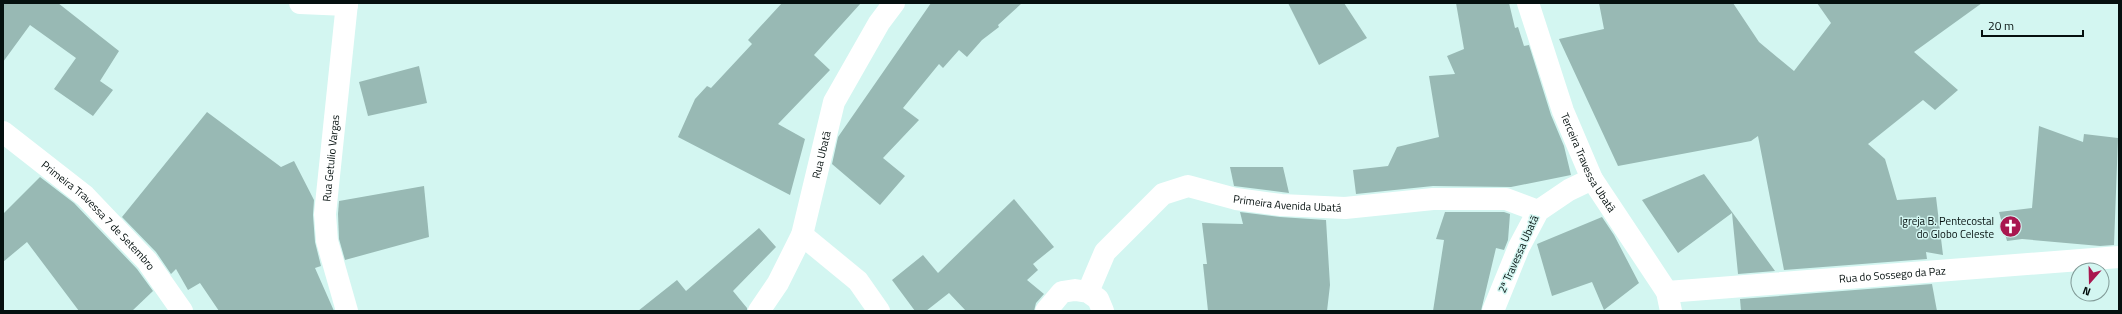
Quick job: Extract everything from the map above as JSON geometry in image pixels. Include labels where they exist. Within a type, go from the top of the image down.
[{"type":"street","points":[[300,3],[347,4]]},
{"type":"street","name":"Rua Ubatã","points":[[759,311],[778,283],[802,235],[834,102],[879,23],[894,3]]},
{"type":"street","name":"Terceira Travessa Ubatã","points":[[1528,3],[1563,111],[1592,179],[1669,301]]},
{"type":"street","name":"Rua Getulio Vargas","points":[[347,4],[325,214],[327,241],[347,311]]},
{"type":"street","name":"Primeira Travessa 7 de Setembro","points":[[3,132],[85,196],[147,261],[182,311]]},
{"type":"street","name":"2ª Travessa Ubatã","points":[[1493,311],[1519,247],[1538,211],[1568,190],[1592,179]]},
{"type":"street","name":"Primeira Avenida Ubatá","points":[[1088,292],[1105,252],[1163,194],[1188,186],[1236,199],[1281,205],[1345,208],[1433,199],[1506,199],[1538,211]]},
{"type":"street","points":[[802,235],[858,281],[879,311]]},
{"type":"street","name":"Rua do Sossego da Paz","points":[[1669,301],[2119,257]]},
{"type":"street","points":[[1046,311],[1062,292],[1075,290],[1088,292],[1098,299],[1103,311]]},
{"type":"building","points":[[3,3],[58,3],[119,51],[100,81],[113,90],[93,116],[54,89],[76,58],[30,25],[3,62]]},
{"type":"building","points":[[782,3],[861,3],[814,55],[830,70],[778,124],[805,139],[790,195],[678,137],[695,99],[707,86],[711,88],[752,44],[748,40]]},
{"type":"building","points":[[931,3],[1022,3],[998,25],[999,27],[982,40],[967,57],[959,50],[943,68],[939,64],[903,108],[919,120],[883,158],[905,176],[880,205],[832,164],[838,137]]},
{"type":"building","points":[[1288,3],[1344,3],[1367,38],[1319,65]]},
{"type":"building","points":[[1456,3],[1509,3],[1515,28],[1518,27],[1524,46],[1529,45],[1551,115],[1564,146],[1571,175],[1511,187],[1433,186],[1356,194],[1353,170],[1388,166],[1397,147],[1439,137],[1429,76],[1455,74],[1447,56],[1464,49]]},
{"type":"building","points":[[1599,3],[1733,3],[1759,42],[1794,71],[1831,23],[1817,3],[1982,3],[1914,52],[1958,90],[1935,110],[1923,100],[1868,144],[1885,159],[1897,200],[1936,197],[1943,255],[1926,252],[1927,259],[1784,270],[1758,136],[1751,141],[1618,166],[1559,39],[1604,29]]},
{"type":"building","points":[[419,66],[427,103],[368,116],[359,82]]},
{"type":"building","points":[[207,112],[281,167],[294,161],[314,200],[313,215],[315,242],[321,266],[315,268],[334,311],[219,311],[200,283],[188,290],[176,269],[171,274],[156,252],[122,217]]},
{"type":"building","points":[[2039,126],[2083,142],[2084,134],[2118,138],[2114,245],[2100,246],[2022,239],[2007,241],[1999,212],[2032,208]]},
{"type":"building","points":[[1230,167],[1283,167],[1289,193],[1234,186]]},
{"type":"building","points":[[1704,174],[1775,271],[1738,274],[1732,213],[1678,253],[1642,200]]},
{"type":"building","points":[[40,177],[74,203],[137,269],[153,291],[132,311],[79,311],[27,242],[3,262],[3,214]]},
{"type":"building","points":[[424,186],[429,237],[345,260],[339,239],[339,201]]},
{"type":"building","points":[[1014,199],[1054,247],[1033,264],[1038,270],[1027,280],[1044,294],[1036,303],[1034,311],[966,311],[949,293],[926,311],[915,311],[892,280],[923,255],[938,273]]},
{"type":"building","points":[[1240,212],[1280,217],[1326,220],[1330,285],[1327,311],[1208,311],[1203,264],[1207,264],[1202,223],[1243,224]]},
{"type":"building","points":[[1445,212],[1504,212],[1510,214],[1508,240],[1504,250],[1496,248],[1481,311],[1433,311],[1444,240],[1436,239]]},
{"type":"building","points":[[1602,217],[1614,235],[1639,283],[1604,310],[1592,282],[1552,296],[1537,244]]},
{"type":"building","points":[[759,228],[776,247],[733,291],[747,308],[747,311],[638,311],[677,280],[686,291]]},
{"type":"building","points":[[1932,284],[1937,311],[1741,311],[1740,299]]},
{"type":"place","name":"Igreja B. Pentecostal do Globo Celeste","points":[[2010,227]]}]
